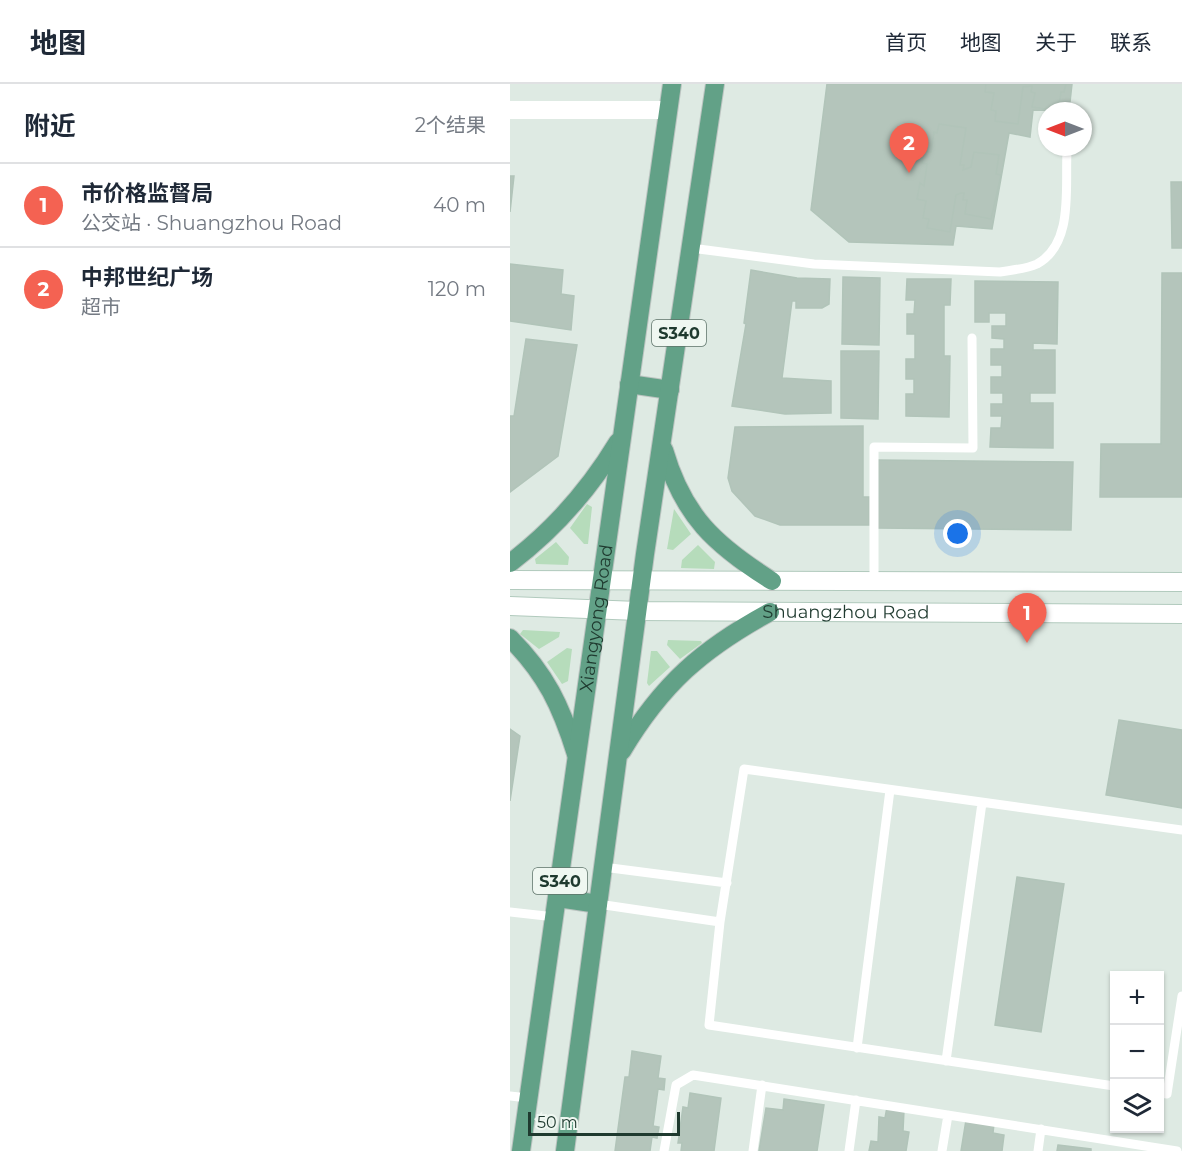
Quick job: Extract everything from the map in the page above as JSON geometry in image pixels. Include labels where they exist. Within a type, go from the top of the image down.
[{"type":"main road","name":"Xiangyong Road","points":[[521,1151],[672,84]]},
{"type":"main road","name":"S340","points":[[565,1151],[642,581],[715,84]]},
{"type":"main road","points":[[510,110],[668,110]]},
{"type":"main road","points":[[629,384],[670,390]]},
{"type":"main road","points":[[510,563],[555,526],[575,504],[596,478],[622,436]]},
{"type":"main road","points":[[663,443],[673,480],[689,510],[724,547],[772,580]]},
{"type":"main road","name":"Shuangzhou Road","points":[[510,580],[1182,582]]},
{"type":"main road","points":[[881,581],[888,612]]},
{"type":"main road","name":"Shuangzhou Road","points":[[510,606],[638,611],[1182,614]]},
{"type":"main road","points":[[618,758],[641,718],[683,670],[740,628],[770,612]]},
{"type":"main road","points":[[510,638],[533,661],[546,681],[564,715],[578,759]]},
{"type":"main road","points":[[558,898],[598,903]]},
{"type":"lane","points":[[691,248],[814,264],[1000,272],[1018,269],[1035,264],[1048,256],[1058,243],[1064,225],[1067,156]]},
{"type":"lane","points":[[881,581],[874,447],[973,448],[972,338]]},
{"type":"lane","points":[[1110,1085],[709,1025],[720,922],[744,769],[1182,830]]},
{"type":"lane","points":[[857,1048],[890,790]]},
{"type":"lane","points":[[946,1061],[982,803]]},
{"type":"lane","points":[[603,867],[727,883]]},
{"type":"lane","points":[[598,903],[720,922]]},
{"type":"lane","points":[[510,912],[555,917]]},
{"type":"lane","points":[[1164,1094],[1167,1094],[1182,996]]},
{"type":"lane","points":[[664,1151],[676,1085],[693,1075],[1041,1129],[1133,1148],[1177,1151]]},
{"type":"lane","points":[[753,1151],[762,1085]]},
{"type":"lane","points":[[510,1096],[528,1098]]},
{"type":"lane","points":[[849,1151],[856,1100]]},
{"type":"lane","points":[[942,1151],[948,1114]]},
{"type":"lane","points":[[1038,1151],[1041,1129]]},
{"type":"green space","points":[[587,504],[592,507],[588,544],[584,544],[570,528]]},
{"type":"green space","points":[[674,509],[691,534],[673,550],[667,549]]},
{"type":"green space","points":[[556,542],[569,557],[568,565],[536,564],[535,559]]},
{"type":"green space","points":[[698,545],[715,562],[714,569],[681,568],[682,560]]},
{"type":"green space","points":[[523,630],[560,632],[559,637],[539,649],[520,634]]},
{"type":"green space","points":[[668,640],[701,641],[702,643],[680,659],[667,645]]},
{"type":"green space","points":[[567,648],[572,649],[568,681],[562,684],[547,662]]},
{"type":"green space","points":[[651,651],[657,651],[670,667],[649,686],[647,683]]},
{"type":"building","points":[[827,84],[1072,84],[1070,102],[1038,102],[1038,110],[1033,110],[1030,137],[1009,133],[992,229],[956,226],[953,245],[849,242],[811,210]]},
{"type":"building","points":[[986,84],[1066,84],[1064,92],[1061,92],[1059,102],[1038,102],[1038,108],[1032,107],[1035,93],[1031,92],[1032,86],[1023,87],[1018,124],[995,121],[996,111],[991,110],[994,93],[985,92]]},
{"type":"building","points":[[939,124],[966,128],[960,165],[964,165],[963,170],[971,167],[974,152],[999,155],[996,174],[1001,175],[991,219],[965,214],[967,200],[963,200],[964,193],[961,193],[956,195],[950,232],[927,228],[929,219],[923,218],[926,201],[917,199],[920,183],[924,186],[927,164],[922,163],[924,151],[931,152],[934,132],[937,133]]},
{"type":"building","points":[[510,176],[514,176],[510,212]]},
{"type":"building","points":[[1171,182],[1182,182],[1182,248],[1172,248]]},
{"type":"building","points":[[510,264],[563,270],[561,294],[574,296],[571,330],[510,321]]},
{"type":"building","points":[[751,270],[797,278],[830,279],[829,304],[822,308],[796,308],[796,301],[792,301],[782,378],[831,381],[831,413],[785,414],[732,406],[746,324],[744,323]]},
{"type":"building","points":[[1162,273],[1182,273],[1182,497],[1100,497],[1101,444],[1161,444]]},
{"type":"building","points":[[843,277],[880,278],[879,345],[842,344]]},
{"type":"building","points":[[907,279],[951,279],[950,305],[944,305],[944,356],[950,356],[949,417],[906,416],[906,394],[914,394],[914,379],[906,379],[906,359],[915,359],[915,334],[907,334],[907,314],[914,314],[915,300],[906,300]]},
{"type":"building","points":[[975,281],[1058,282],[1057,344],[1033,343],[1033,350],[1055,350],[1055,393],[1030,393],[1030,403],[1053,403],[1053,448],[990,447],[991,428],[1001,428],[1002,416],[991,416],[991,404],[1003,404],[1003,393],[991,393],[991,377],[1002,377],[1002,365],[991,365],[991,349],[1004,349],[1004,339],[992,338],[992,326],[1006,326],[1006,313],[989,313],[989,322],[975,322]]},
{"type":"building","points":[[526,339],[577,345],[558,456],[510,492],[510,416],[514,416]]},
{"type":"building","points":[[841,351],[879,351],[878,419],[841,418]]},
{"type":"building","points":[[863,426],[863,497],[869,497],[869,525],[780,525],[755,516],[732,491],[728,478],[735,427]]},
{"type":"building","points":[[878,460],[1073,462],[1071,530],[877,528]]},
{"type":"building","points":[[1119,720],[1182,730],[1182,808],[1106,795]]},
{"type":"building","points":[[510,729],[520,736],[510,801]]},
{"type":"building","points":[[1017,877],[1064,884],[1041,1032],[995,1025]]},
{"type":"building","points":[[632,1051],[661,1056],[658,1078],[665,1079],[664,1090],[658,1089],[653,1126],[659,1127],[657,1138],[652,1137],[650,1151],[615,1151],[625,1077],[629,1077]]},
{"type":"building","points":[[690,1093],[721,1098],[714,1151],[681,1151],[682,1143],[678,1143],[683,1107],[688,1108]]},
{"type":"building","points":[[784,1099],[824,1105],[817,1151],[759,1151],[766,1108],[783,1110]]},
{"type":"building","points":[[887,1107],[904,1110],[903,1131],[909,1132],[906,1151],[869,1151],[871,1141],[878,1142],[879,1117],[885,1118]]},
{"type":"building","points":[[966,1120],[994,1124],[993,1133],[1004,1135],[1002,1151],[961,1151]]},
{"type":"building","points":[[1058,1145],[1091,1149],[1091,1151],[1057,1151]]},
{"type":"place","name":"中邦世纪广场","points":[[909,173]]},
{"type":"place","name":"市价格监督局","points":[[1027,643]]}]
